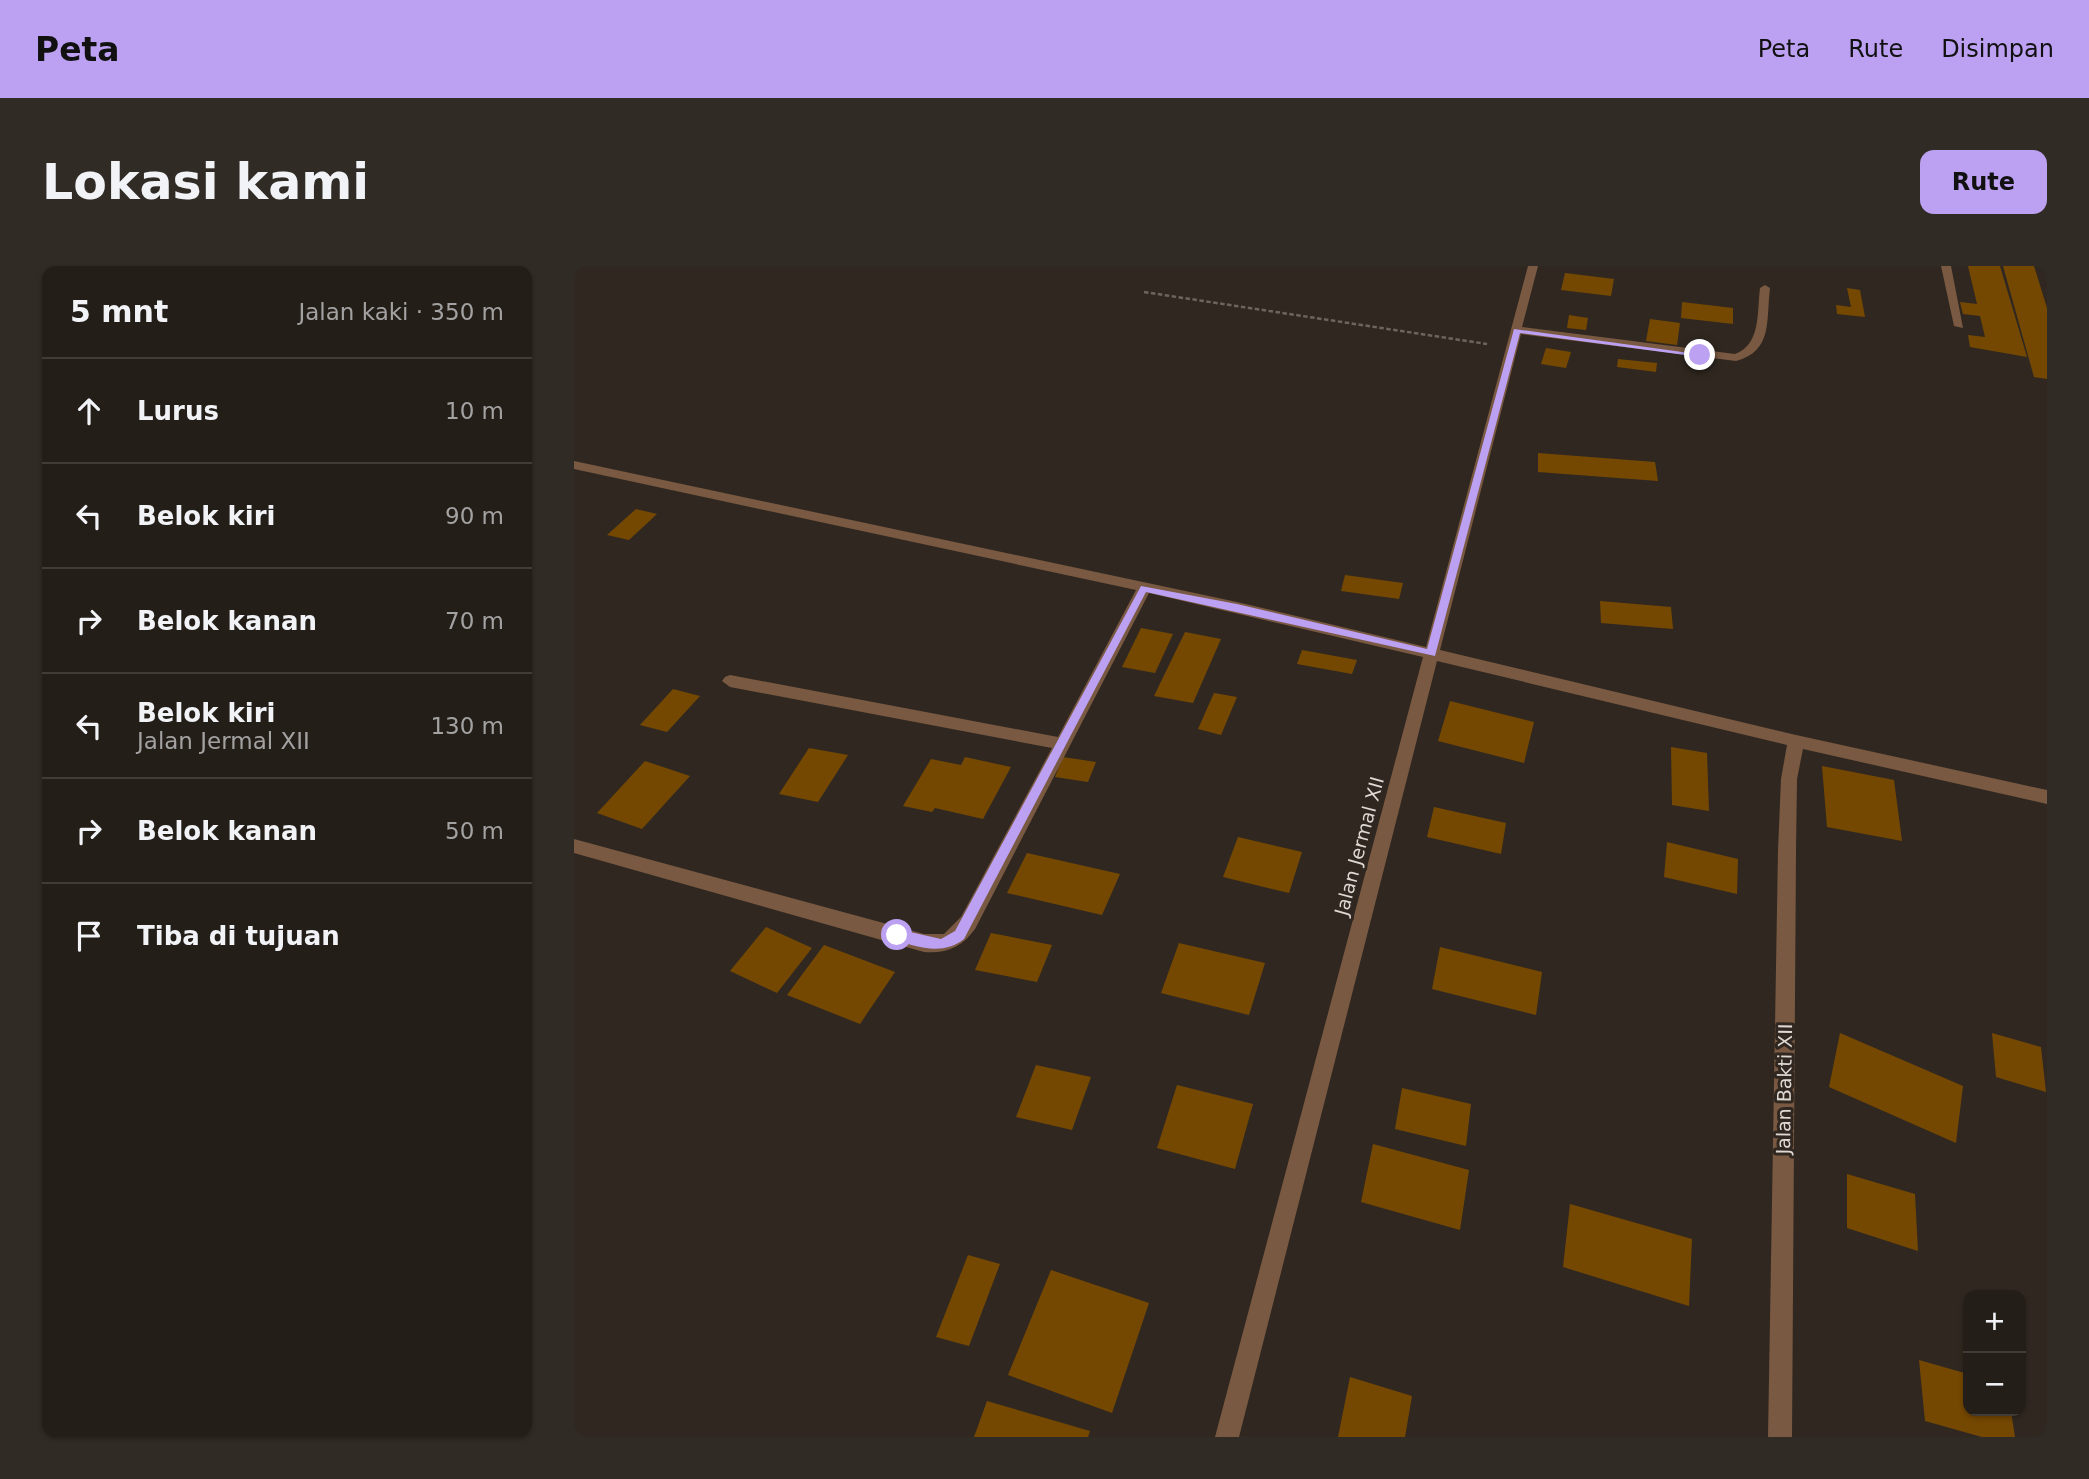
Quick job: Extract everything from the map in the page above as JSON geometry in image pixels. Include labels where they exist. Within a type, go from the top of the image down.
[{"type":"street","name":"Jalan Jermal XII","points":[[1227,1437],[1533,266]]},
{"type":"street","points":[[1946,266],[1959,326]]},
{"type":"street","points":[[1517,330],[1736,358],[1749,353],[1758,344],[1765,288]]},
{"type":"street","points":[[574,465],[1237,607],[1796,741],[2047,797]]},
{"type":"street","points":[[574,846],[924,943],[941,945],[952,942],[968,923],[1144,588]]},
{"type":"street","points":[[730,681],[1063,744]]},
{"type":"street","name":"Jalan Bakti XII","points":[[1780,1437],[1787,850],[1789,779],[1796,741]]},
{"type":"path","points":[[1143,292],[1513,348]]},
{"type":"building","points":[[1968,266],[2000,266],[2027,357],[1970,347],[1968,335],[1985,337],[1980,316],[1963,314],[1960,302],[1977,304]]},
{"type":"building","points":[[2003,266],[2034,266],[2047,308],[2047,379],[2034,377]]},
{"type":"building","points":[[1565,273],[1614,279],[1611,296],[1561,290]]},
{"type":"building","points":[[1847,288],[1860,290],[1865,317],[1837,314],[1836,305],[1851,307]]},
{"type":"building","points":[[1682,302],[1733,308],[1733,324],[1681,318]]},
{"type":"building","points":[[1569,315],[1588,318],[1586,330],[1567,328]]},
{"type":"building","points":[[1650,319],[1680,323],[1677,345],[1646,341]]},
{"type":"building","points":[[1546,348],[1571,352],[1566,368],[1541,364]]},
{"type":"building","points":[[1618,359],[1657,363],[1656,372],[1617,367]]},
{"type":"building","points":[[1538,453],[1655,462],[1658,481],[1538,472]]},
{"type":"building","points":[[636,509],[657,514],[629,540],[607,535]]},
{"type":"building","points":[[1345,575],[1403,583],[1399,599],[1341,591]]},
{"type":"building","points":[[1600,601],[1671,607],[1673,629],[1601,623]]},
{"type":"building","points":[[1141,628],[1173,634],[1155,673],[1122,667]]},
{"type":"building","points":[[1185,632],[1221,639],[1193,703],[1154,696]]},
{"type":"building","points":[[1302,650],[1357,660],[1352,674],[1297,664]]},
{"type":"building","points":[[673,689],[700,696],[667,732],[640,725]]},
{"type":"building","points":[[1214,693],[1237,697],[1221,735],[1198,729]]},
{"type":"building","points":[[1450,701],[1534,722],[1524,763],[1438,741]]},
{"type":"building","points":[[1671,747],[1707,753],[1709,811],[1672,805]]},
{"type":"building","points":[[809,748],[848,755],[818,802],[779,794]]},
{"type":"building","points":[[965,757],[1011,767],[983,819],[935,808],[932,812],[903,806],[931,759],[961,765]]},
{"type":"building","points":[[1063,757],[1096,762],[1088,782],[1055,777]]},
{"type":"building","points":[[645,761],[690,776],[642,829],[597,813]]},
{"type":"building","points":[[1822,766],[1894,780],[1902,841],[1827,827]]},
{"type":"building","points":[[1434,807],[1506,823],[1501,854],[1427,837]]},
{"type":"building","points":[[1238,837],[1302,852],[1289,893],[1223,877]]},
{"type":"building","points":[[1667,842],[1738,859],[1737,894],[1664,877]]},
{"type":"building","points":[[1027,853],[1120,874],[1102,915],[1007,893]]},
{"type":"building","points":[[766,927],[812,948],[777,993],[730,971]]},
{"type":"building","points":[[991,933],[1052,945],[1037,982],[975,970]]},
{"type":"building","points":[[1179,943],[1265,963],[1249,1015],[1161,993]]},
{"type":"building","points":[[824,945],[895,972],[860,1024],[787,995]]},
{"type":"building","points":[[1440,947],[1542,972],[1536,1015],[1432,989]]},
{"type":"building","points":[[1840,1033],[1963,1086],[1956,1143],[1829,1087]]},
{"type":"building","points":[[1992,1033],[2041,1047],[2046,1092],[1996,1077]]},
{"type":"building","points":[[1036,1065],[1091,1077],[1072,1130],[1016,1117]]},
{"type":"building","points":[[1177,1085],[1253,1104],[1235,1169],[1157,1148]]},
{"type":"building","points":[[1402,1088],[1471,1104],[1466,1146],[1395,1129]]},
{"type":"building","points":[[1373,1144],[1469,1170],[1460,1230],[1361,1202]]},
{"type":"building","points":[[1847,1174],[1915,1194],[1918,1251],[1847,1228]]},
{"type":"building","points":[[1570,1204],[1692,1239],[1689,1306],[1563,1267]]},
{"type":"building","points":[[968,1255],[1000,1264],[969,1346],[936,1337]]},
{"type":"building","points":[[1051,1270],[1149,1303],[1112,1413],[1008,1375]]},
{"type":"building","points":[[1919,1360],[1963,1373],[1963,1416],[2012,1416],[2015,1437],[1982,1437],[1925,1421]]},
{"type":"building","points":[[1350,1377],[1412,1396],[1405,1437],[1338,1437]]},
{"type":"building","points":[[987,1401],[1090,1431],[1088,1437],[974,1437]]},
{"type":"route","points":[[897,935],[941,945],[952,942],[960,935],[1144,588],[1431,653],[1517,330],[1700,355]]}]
